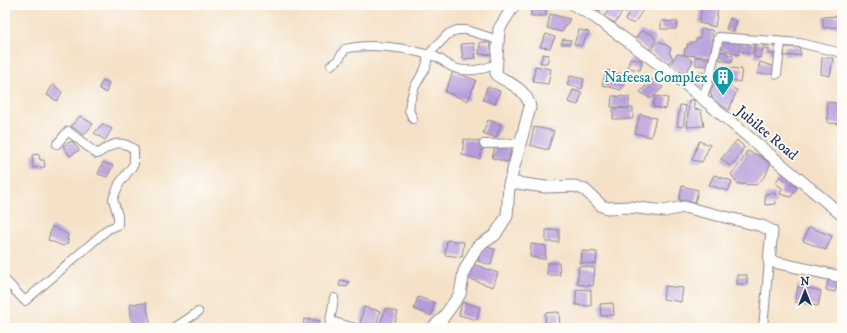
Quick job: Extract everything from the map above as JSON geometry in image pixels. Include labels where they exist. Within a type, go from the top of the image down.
[{"type":"street","points":[[432,328],[443,318],[460,294],[464,271],[477,247],[495,234],[507,216],[509,185],[530,107],[529,101],[520,89],[498,76],[496,73],[499,29],[514,5]]},
{"type":"street","name":"Jubilee Road","points":[[574,5],[596,18],[678,78],[842,216]]},
{"type":"street","points":[[413,119],[409,110],[414,88],[426,67],[428,55],[448,34],[457,30],[471,31],[484,37],[498,40]]},
{"type":"street","points":[[702,98],[708,82],[719,37],[800,43],[842,53]]},
{"type":"street","points":[[777,74],[781,42]]},
{"type":"street","points":[[331,66],[338,60],[342,51],[353,47],[388,47],[438,57],[460,70],[489,67],[496,64]]},
{"type":"street","points":[[5,280],[25,301],[108,230],[118,225],[118,216],[113,199],[119,184],[134,164],[134,149],[126,143],[118,142],[97,154],[68,131],[57,144]]},
{"type":"street","points":[[484,144],[521,143]]},
{"type":"street","points":[[509,185],[516,183],[545,187],[575,186],[585,190],[602,206],[608,208],[664,211],[684,207],[762,226],[772,231],[763,328]]},
{"type":"street","points":[[769,261],[842,277]]},
{"type":"street","points":[[334,298],[330,324],[355,328]]},
{"type":"street","points":[[174,328],[198,312]]},
{"type":"building","points":[[588,5],[603,5],[600,11],[588,7]]},
{"type":"building","points":[[628,5],[638,5],[644,8],[634,24],[625,20],[628,15],[625,12]]},
{"type":"building","points":[[702,5],[718,8],[715,27],[699,23]]},
{"type":"building","points":[[531,8],[546,8],[546,16],[531,16]]},
{"type":"building","points":[[610,8],[622,13],[615,23],[604,17]]},
{"type":"building","points":[[550,14],[570,19],[562,32],[547,28]]},
{"type":"building","points":[[839,16],[839,27],[823,28],[823,17]]},
{"type":"building","points":[[730,18],[737,21],[733,32],[726,29]]},
{"type":"building","points":[[661,21],[678,22],[676,29],[661,29]]},
{"type":"building","points":[[701,29],[712,30],[714,57],[684,55],[685,48],[688,48],[687,44],[691,44],[690,42],[695,42],[697,38],[700,38]]},
{"type":"building","points":[[579,30],[589,32],[581,46],[574,44]]},
{"type":"building","points":[[641,31],[652,34],[656,41],[652,47],[647,50],[634,40]]},
{"type":"building","points":[[546,34],[555,37],[550,48],[540,47]]},
{"type":"building","points":[[563,39],[571,40],[570,44],[561,44]]},
{"type":"building","points":[[722,39],[740,41],[739,55],[721,48]]},
{"type":"building","points":[[659,41],[671,48],[669,53],[673,58],[668,63],[650,52]]},
{"type":"building","points":[[746,41],[754,44],[752,54],[741,51],[742,43],[746,44]]},
{"type":"building","points":[[480,42],[490,43],[493,55],[479,54]]},
{"type":"building","points":[[474,43],[476,58],[463,59],[461,44]]},
{"type":"building","points":[[755,43],[764,45],[760,58],[754,57]]},
{"type":"building","points":[[767,45],[778,47],[778,54],[769,54],[769,49],[765,50]]},
{"type":"building","points":[[784,47],[799,47],[801,55],[784,56]]},
{"type":"building","points":[[720,51],[727,52],[727,54],[733,56],[732,62],[720,60]]},
{"type":"building","points":[[543,54],[549,55],[547,63],[540,63]]},
{"type":"building","points":[[677,54],[684,55],[693,61],[685,74],[676,70],[670,65]]},
{"type":"building","points":[[695,57],[713,59],[708,66],[696,65]]},
{"type":"building","points":[[630,58],[642,61],[640,70],[628,68]]},
{"type":"building","points":[[822,58],[833,58],[830,76],[821,74]]},
{"type":"building","points":[[760,62],[775,67],[774,74],[757,74]]},
{"type":"building","points":[[535,66],[551,69],[548,84],[533,82]]},
{"type":"building","points":[[718,67],[742,69],[740,82],[715,75]]},
{"type":"building","points":[[607,70],[626,78],[621,90],[602,85]]},
{"type":"building","points":[[700,71],[708,76],[707,82],[699,93],[690,83]]},
{"type":"building","points":[[453,72],[476,80],[468,101],[445,92]]},
{"type":"building","points":[[570,76],[584,79],[582,89],[567,85]]},
{"type":"building","points":[[652,79],[663,87],[651,99],[640,92]]},
{"type":"building","points":[[103,80],[109,83],[106,93],[99,88]]},
{"type":"building","name":"Nafeesa Complex","points":[[720,80],[725,86],[721,90],[724,95],[729,87],[737,90],[729,110],[713,100],[710,92],[715,81]]},
{"type":"building","points":[[53,84],[62,92],[57,101],[47,95]]},
{"type":"building","points":[[487,87],[500,91],[495,104],[483,100]]},
{"type":"building","points":[[573,90],[582,93],[578,105],[568,102]]},
{"type":"building","points":[[612,96],[629,97],[629,108],[611,107]]},
{"type":"building","points":[[655,96],[668,98],[666,109],[653,107]]},
{"type":"building","points":[[689,100],[694,100],[694,109],[701,110],[704,126],[687,127]]},
{"type":"building","points":[[827,102],[842,104],[842,124],[828,123]]},
{"type":"building","points":[[680,105],[686,106],[683,127],[677,126]]},
{"type":"building","points":[[633,108],[633,119],[613,119],[613,109]]},
{"type":"building","points":[[640,114],[656,118],[651,137],[635,133]]},
{"type":"building","points":[[80,116],[93,124],[84,135],[71,126]]},
{"type":"building","points":[[488,120],[501,124],[496,138],[483,133]]},
{"type":"building","points":[[102,124],[112,129],[105,140],[94,133]]},
{"type":"building","points":[[534,127],[554,131],[548,150],[530,145]]},
{"type":"building","points":[[464,139],[483,142],[480,159],[462,155]]},
{"type":"building","points":[[737,140],[744,147],[737,160],[730,166],[721,159]]},
{"type":"building","points":[[72,141],[79,150],[70,156],[63,146]]},
{"type":"building","points":[[699,141],[710,145],[702,162],[692,160]]},
{"type":"building","points":[[495,147],[511,150],[508,162],[492,158]]},
{"type":"building","points":[[747,151],[760,156],[770,164],[766,175],[756,185],[738,184],[731,174],[740,164]]},
{"type":"building","points":[[39,154],[40,160],[44,160],[45,167],[33,168],[32,155]]},
{"type":"building","points":[[103,162],[113,166],[107,177],[98,174]]},
{"type":"building","points":[[714,175],[732,181],[728,191],[709,185]]},
{"type":"building","points":[[780,176],[797,188],[791,197],[780,194],[782,188],[775,183]]},
{"type":"building","points":[[682,186],[698,190],[695,203],[679,200]]},
{"type":"building","points":[[775,193],[776,204],[765,205],[765,194]]},
{"type":"building","points":[[52,226],[68,235],[68,243],[63,246],[48,240]]},
{"type":"building","points":[[809,227],[832,236],[826,250],[803,241]]},
{"type":"building","points":[[546,230],[559,230],[559,242],[546,242]]},
{"type":"building","points":[[447,240],[464,242],[462,257],[445,255]]},
{"type":"building","points":[[531,244],[546,246],[545,259],[530,257]]},
{"type":"building","points":[[481,246],[495,249],[491,265],[478,261]]},
{"type":"building","points":[[582,251],[597,252],[596,264],[581,263]]},
{"type":"building","points":[[547,263],[559,263],[560,275],[547,275]]},
{"type":"building","points":[[473,264],[498,273],[493,287],[467,278]]},
{"type":"building","points":[[579,266],[595,268],[593,286],[577,284]]},
{"type":"building","points":[[737,275],[747,275],[747,284],[737,284]]},
{"type":"building","points":[[829,277],[838,279],[835,292],[826,290]]},
{"type":"building","points":[[341,280],[349,282],[347,287],[339,286]]},
{"type":"building","points":[[665,286],[683,288],[681,302],[663,299]]},
{"type":"building","points":[[798,286],[821,291],[818,306],[795,302]]},
{"type":"building","points":[[576,289],[591,290],[591,306],[576,305]]},
{"type":"building","points":[[418,297],[435,303],[431,316],[414,309]]},
{"type":"building","points":[[462,302],[480,307],[477,320],[459,315]]},
{"type":"building","points":[[146,303],[151,327],[132,328],[130,304]]},
{"type":"building","points":[[613,303],[614,315],[601,316],[600,304]]},
{"type":"building","points":[[364,307],[380,311],[376,327],[360,324]]},
{"type":"building","points":[[386,308],[398,312],[393,328],[380,324]]},
{"type":"building","points":[[559,312],[560,328],[546,328],[545,313]]},
{"type":"building","points":[[304,319],[320,321],[319,328],[303,328]]},
{"type":"place","name":"Nafeesa Complex","points":[[723,96]]}]
